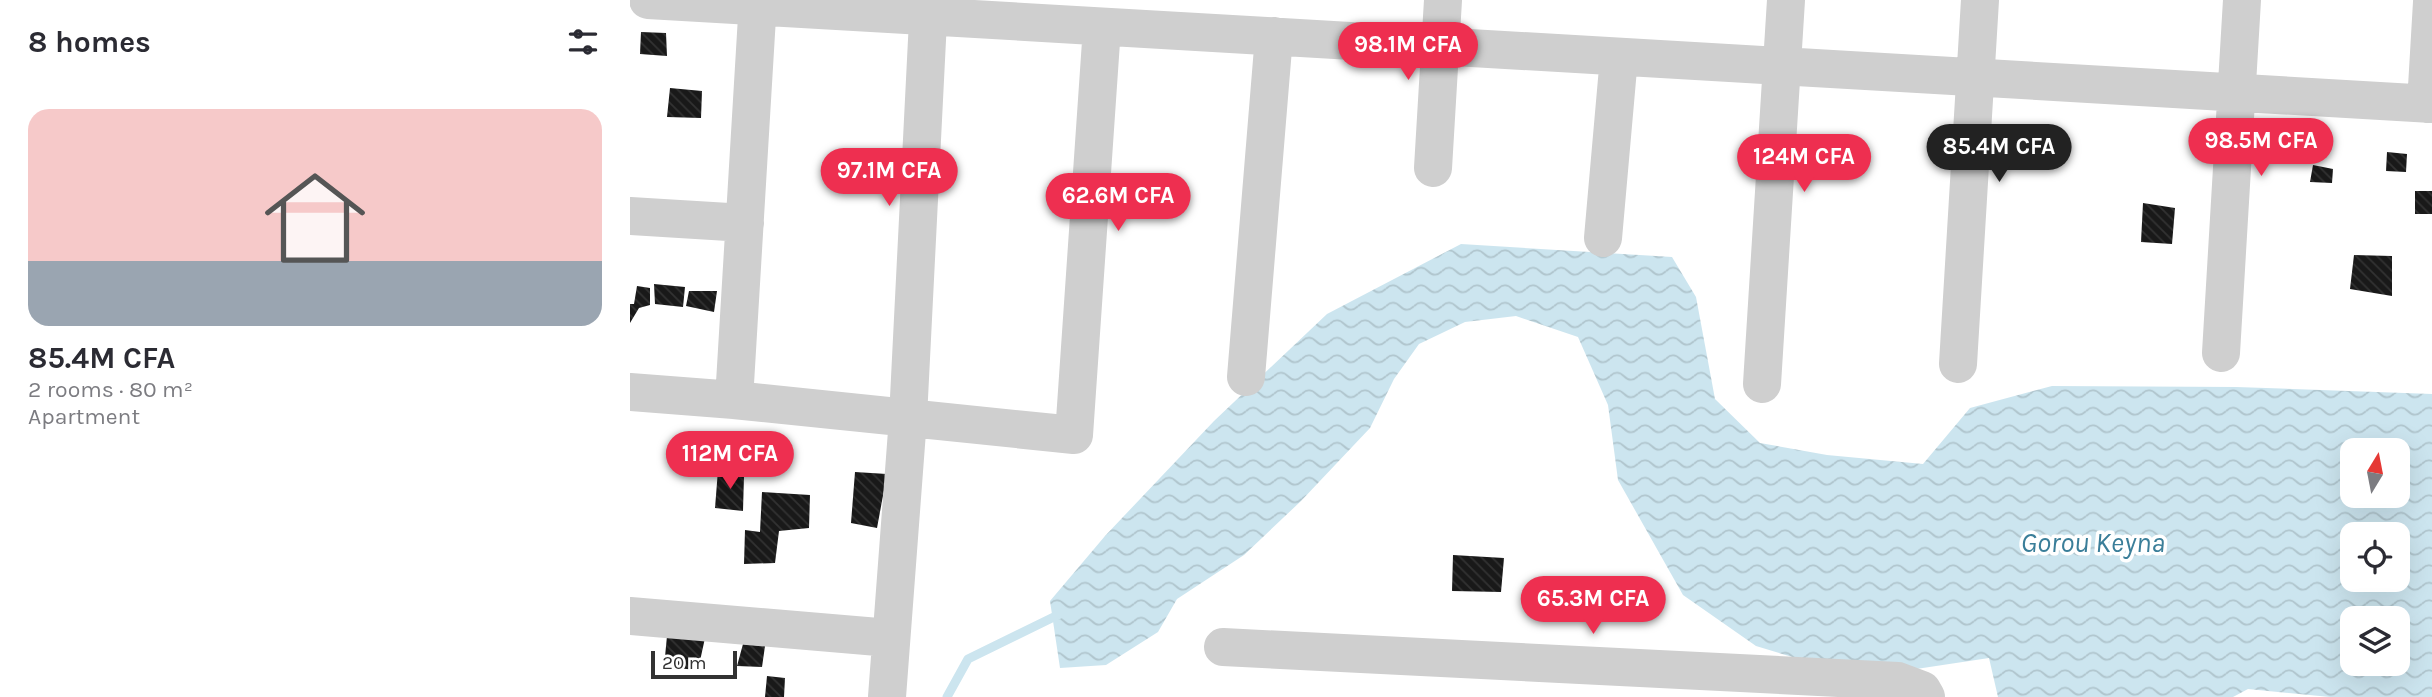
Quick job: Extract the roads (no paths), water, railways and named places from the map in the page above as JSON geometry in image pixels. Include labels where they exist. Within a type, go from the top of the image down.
[{"type":"street","points":[[648,0],[929,8],[1102,27],[2429,104],[2432,2]]},
{"type":"street","points":[[1433,168],[1443,0]]},
{"type":"street","points":[[1762,384],[1786,0]]},
{"type":"street","points":[[1958,363],[1980,0]]},
{"type":"street","points":[[2221,353],[2242,0]]},
{"type":"street","points":[[734,400],[757,3]]},
{"type":"street","points":[[887,697],[908,418],[929,8]]},
{"type":"street","points":[[630,392],[1074,435],[1102,27]]},
{"type":"street","points":[[1246,377],[1274,36]]},
{"type":"street","points":[[1603,238],[1619,57]]},
{"type":"street","points":[[630,216],[745,223]]},
{"type":"street","points":[[630,616],[890,638]]},
{"type":"street","points":[[1223,647],[1898,681],[1922,690],[1926,697]]},
{"type":"water","name":"Gorou Keyna","points":[[1461,244],[1672,257],[1696,297],[1715,399],[1760,443],[1827,455],[1923,464],[1970,408],[2052,386],[2236,387],[2432,394],[2432,697],[2330,697],[2248,689],[2233,697],[1998,697],[1989,658],[1903,671],[1819,665],[1756,646],[1683,595],[1618,480],[1608,405],[1578,337],[1516,316],[1465,322],[1419,344],[1394,379],[1370,428],[1301,501],[1244,555],[1177,599],[1158,632],[1106,665],[1060,668],[1050,601],[1105,536],[1214,421],[1327,314]]},
{"type":"waterway","points":[[947,697],[968,659],[1062,613]]}]
